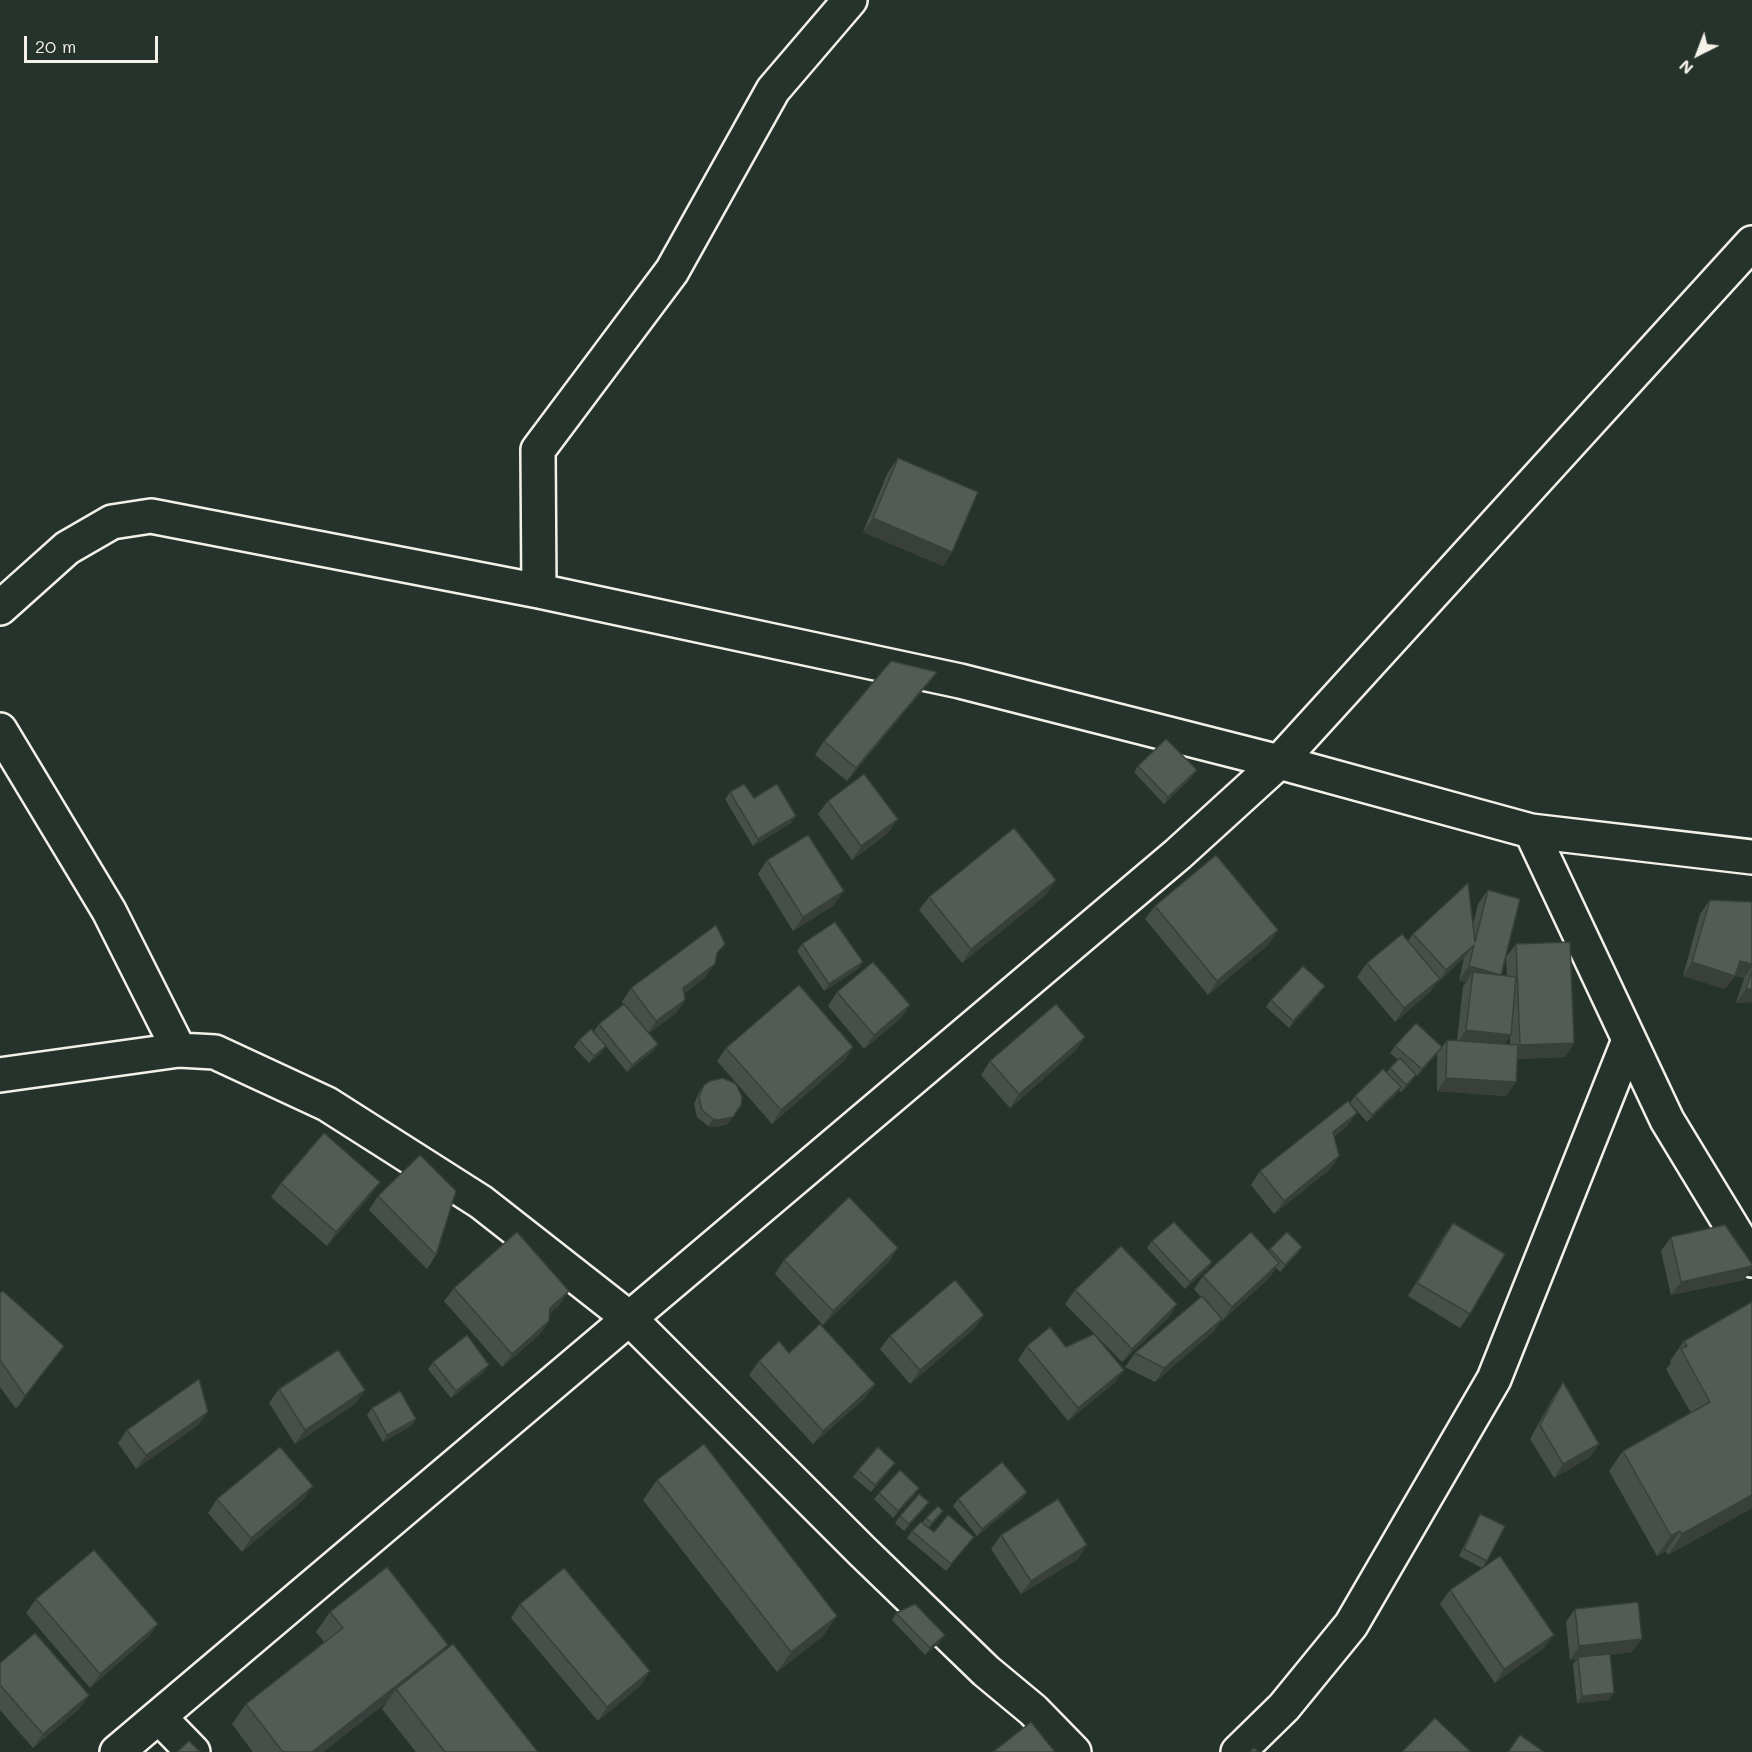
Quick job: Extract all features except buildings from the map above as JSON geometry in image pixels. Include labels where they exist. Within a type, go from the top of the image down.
[{"type":"street","points":[[539,591],[538,450],[672,272],[773,90],[850,0]]},
{"type":"street","points":[[117,1752],[1178,854],[1279,762],[1752,243]]},
{"type":"street","points":[[0,608],[66,548],[112,522],[152,516],[539,591],[960,681],[1279,762],[1531,831],[1752,857]]},
{"type":"street","points":[[0,730],[109,911],[179,1050]]},
{"type":"street","points":[[1531,831],[1667,1120],[1752,1260]]},
{"type":"street","points":[[1238,1752],[1284,1707],[1351,1625],[1494,1379],[1629,1040]]},
{"type":"street","points":[[0,1075],[179,1050],[214,1052],[327,1104],[481,1202],[629,1318],[862,1551],[986,1671],[1033,1710],[1074,1752]]},
{"type":"street","points":[[159,1717],[193,1752]]}]
